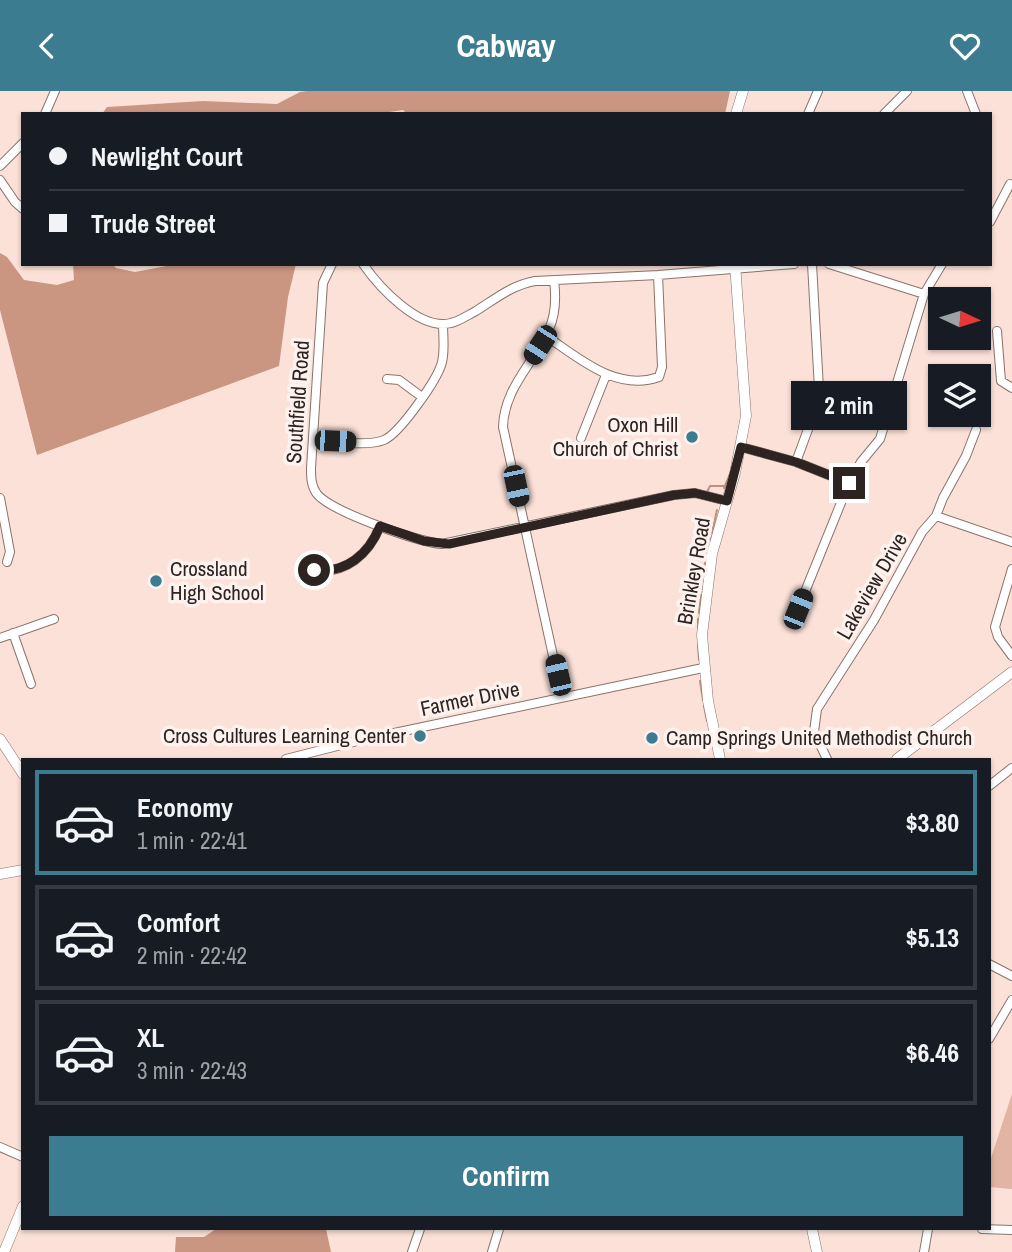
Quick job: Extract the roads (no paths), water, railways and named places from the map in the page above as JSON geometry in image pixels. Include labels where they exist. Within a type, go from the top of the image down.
[{"type":"main road","points":[[737,112],[743,91]]},
{"type":"main road","name":"Brinkley Road","points":[[720,758],[703,668],[702,635],[712,554],[741,447],[746,416],[735,266]]},
{"type":"main road","points":[[898,758],[1012,672]]},
{"type":"main road","points":[[0,739],[21,771]]},
{"type":"main road","points":[[0,874],[21,870]]},
{"type":"main road","points":[[4,1252],[21,1211]]},
{"type":"main road","points":[[812,1230],[817,1252]]},
{"type":"street","points":[[45,112],[55,91]]},
{"type":"street","points":[[809,112],[818,91]]},
{"type":"street","points":[[886,112],[907,91]]},
{"type":"street","points":[[967,91],[975,112]]},
{"type":"street","points":[[0,166],[21,145]]},
{"type":"street","points":[[0,180],[21,206]]},
{"type":"street","points":[[992,218],[1010,184]]},
{"type":"street","name":"Southfield Road","points":[[331,266],[323,283],[311,475],[316,492],[333,506],[413,539],[442,544],[686,493],[727,501]]},
{"type":"street","points":[[365,266],[384,289],[406,308],[425,320],[443,324],[464,318],[515,287],[535,281],[658,275],[735,266]]},
{"type":"street","points":[[796,462],[814,413],[819,389],[812,266]]},
{"type":"street","points":[[835,266],[924,294]]},
{"type":"street","points":[[798,609],[849,483],[858,466],[880,439],[924,294],[941,266]]},
{"type":"street","points":[[546,336],[615,379],[645,380],[660,376],[662,352],[658,275]]},
{"type":"street","points":[[554,280],[553,316],[546,336],[509,395],[503,419],[507,451],[562,697]]},
{"type":"street","points":[[313,440],[374,442],[384,440],[395,433],[433,383],[441,367],[443,324]]},
{"type":"street","points":[[997,331],[1000,381],[1012,388]]},
{"type":"street","points":[[581,438],[606,375]]},
{"type":"street","points":[[387,379],[399,380],[422,397]]},
{"type":"street","name":"Lakeview Drive","points":[[827,758],[814,732],[817,709],[874,620],[922,532],[936,516],[976,430]]},
{"type":"street","points":[[741,447],[796,462],[849,483]]},
{"type":"street","points":[[0,498],[10,552],[7,562]]},
{"type":"street","points":[[936,516],[1012,542]]},
{"type":"street","points":[[314,570],[331,571],[354,561],[367,550],[380,526]]},
{"type":"street","points":[[1012,569],[995,627],[998,638],[1012,656]]},
{"type":"street","points":[[0,638],[54,619]]},
{"type":"street","points":[[13,633],[31,684]]},
{"type":"street","name":"Farmer Drive","points":[[290,758],[361,740],[703,668]]},
{"type":"street","points":[[991,785],[1011,771]]},
{"type":"street","points":[[991,965],[1012,976]]},
{"type":"street","points":[[991,1036],[1012,1000]]},
{"type":"street","points":[[0,1147],[21,1156]]},
{"type":"street","points":[[991,1229],[1012,1230]]},
{"type":"street","points":[[412,1252],[420,1230]]},
{"type":"street","points":[[492,1252],[499,1230]]},
{"type":"street","points":[[924,1252],[928,1230]]},
{"type":"waterway","points":[[724,488],[730,474]]},
{"type":"waterway","points":[[707,492],[710,486],[724,486]]},
{"type":"waterway","points":[[707,556],[717,510]]},
{"type":"waterway","points":[[701,582],[705,563]]},
{"type":"waterway","points":[[699,613],[701,595]]},
{"type":"waterway","points":[[698,619],[698,629]]},
{"type":"waterway","points":[[698,645],[699,660]]},
{"type":"waterway","points":[[700,681],[703,700]]},
{"type":"waterway","points":[[704,706],[707,721]]},
{"type":"place","name":"Oxon Hill Church of Christ","points":[[692,437]]},
{"type":"place","name":"Crossland High School","points":[[156,581]]},
{"type":"place","name":"Cross Cultures Learning Center","points":[[420,736]]},
{"type":"place","name":"Camp Springs United Methodist Church","points":[[652,738]]}]
